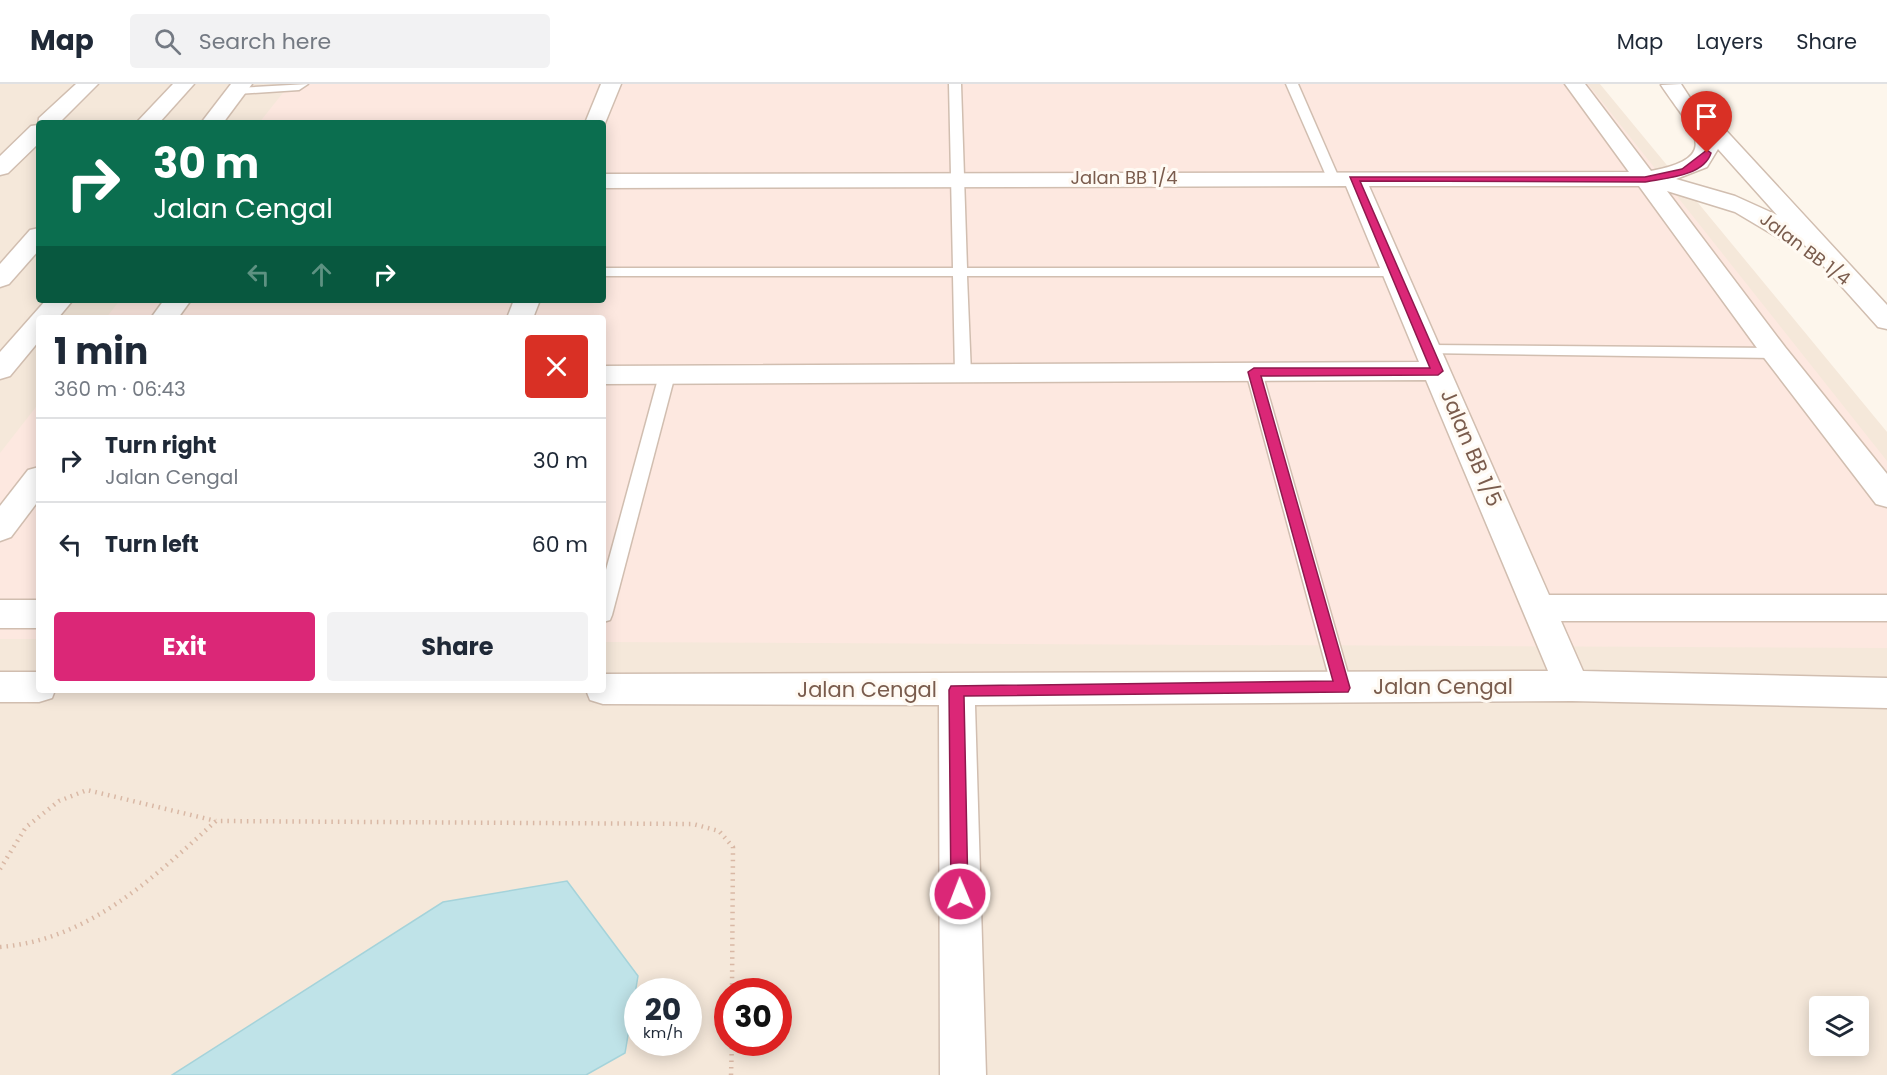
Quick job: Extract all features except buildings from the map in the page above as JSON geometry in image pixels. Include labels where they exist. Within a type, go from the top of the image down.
[{"type":"street","points":[[50,120],[88,84]]},
{"type":"street","points":[[150,120],[184,84]]},
{"type":"street","points":[[597,120],[611,84]]},
{"type":"street","points":[[1575,84],[1775,353],[1887,496]]},
{"type":"street","points":[[1670,84],[1887,321]]},
{"type":"street","name":"Jalan BB 1/4","points":[[606,181],[957,178],[1645,179],[1684,172],[1705,158],[1707,153],[1708,142],[1705,136],[1670,84]]},
{"type":"street","points":[[214,120],[240,87]]},
{"type":"street","points":[[0,142],[33,136]]},
{"type":"street","points":[[0,168],[33,136]]},
{"type":"street","name":"Jalan BB 1/5","points":[[1343,178],[1395,273],[1572,686]]},
{"type":"street","name":"Jalan BB 1/4","points":[[1645,179],[1720,196],[1757,213],[1784,229],[1859,290]]},
{"type":"street","points":[[0,247],[36,236]]},
{"type":"street","points":[[0,279],[36,238]]},
{"type":"street","points":[[47,315],[57,303]]},
{"type":"street","points":[[166,315],[176,303]]},
{"type":"street","points":[[0,370],[36,328]]},
{"type":"street","points":[[606,375],[1254,372],[1433,361]]},
{"type":"street","points":[[0,529],[36,482]]},
{"type":"street","points":[[1538,608],[1887,608]]},
{"type":"street","points":[[0,614],[36,614]]},
{"type":"street","name":"Jalan Cengal","points":[[606,689],[957,690],[1572,686],[1887,693]]},
{"type":"street","points":[[0,687],[36,687]]},
{"type":"street","points":[[957,690],[963,1075]]},
{"type":"lane","points":[[240,87],[299,87],[302,84]]},
{"type":"lane","points":[[955,84],[963,374]]},
{"type":"lane","points":[[1292,84],[1343,178]]},
{"type":"lane","points":[[606,272],[1395,273]]},
{"type":"lane","points":[[1433,361],[1775,353]]},
{"type":"lane","points":[[1254,372],[1342,688]]},
{"type":"lane","points":[[606,604],[667,375]]},
{"type":"path","points":[[0,868],[26,827],[59,801],[87,790],[216,821],[693,824],[719,831],[733,847],[732,978]]},
{"type":"path","points":[[0,947],[34,944],[78,928],[161,871],[216,821]]},
{"type":"path","points":[[732,1056],[732,1075]]},
{"type":"shaded area","points":[[0,84],[1600,84],[1887,432],[1887,1075],[0,1075]]},
{"type":"shaded area","points":[[290,84],[1588,84],[1887,461],[1887,648],[606,642],[606,315],[108,315],[118,303],[606,303],[606,120],[261,120]]},
{"type":"shaded area","points":[[36,407],[36,639],[0,639],[0,453]]},
{"type":"water","points":[[567,881],[638,976],[638,978],[624,978],[624,1054],[586,1075],[172,1075],[443,902]]},
{"type":"route","points":[[960,894],[957,690],[1342,688],[1254,372],[1438,371],[1354,179],[1645,179],[1684,172],[1705,158],[1707,153]]}]
